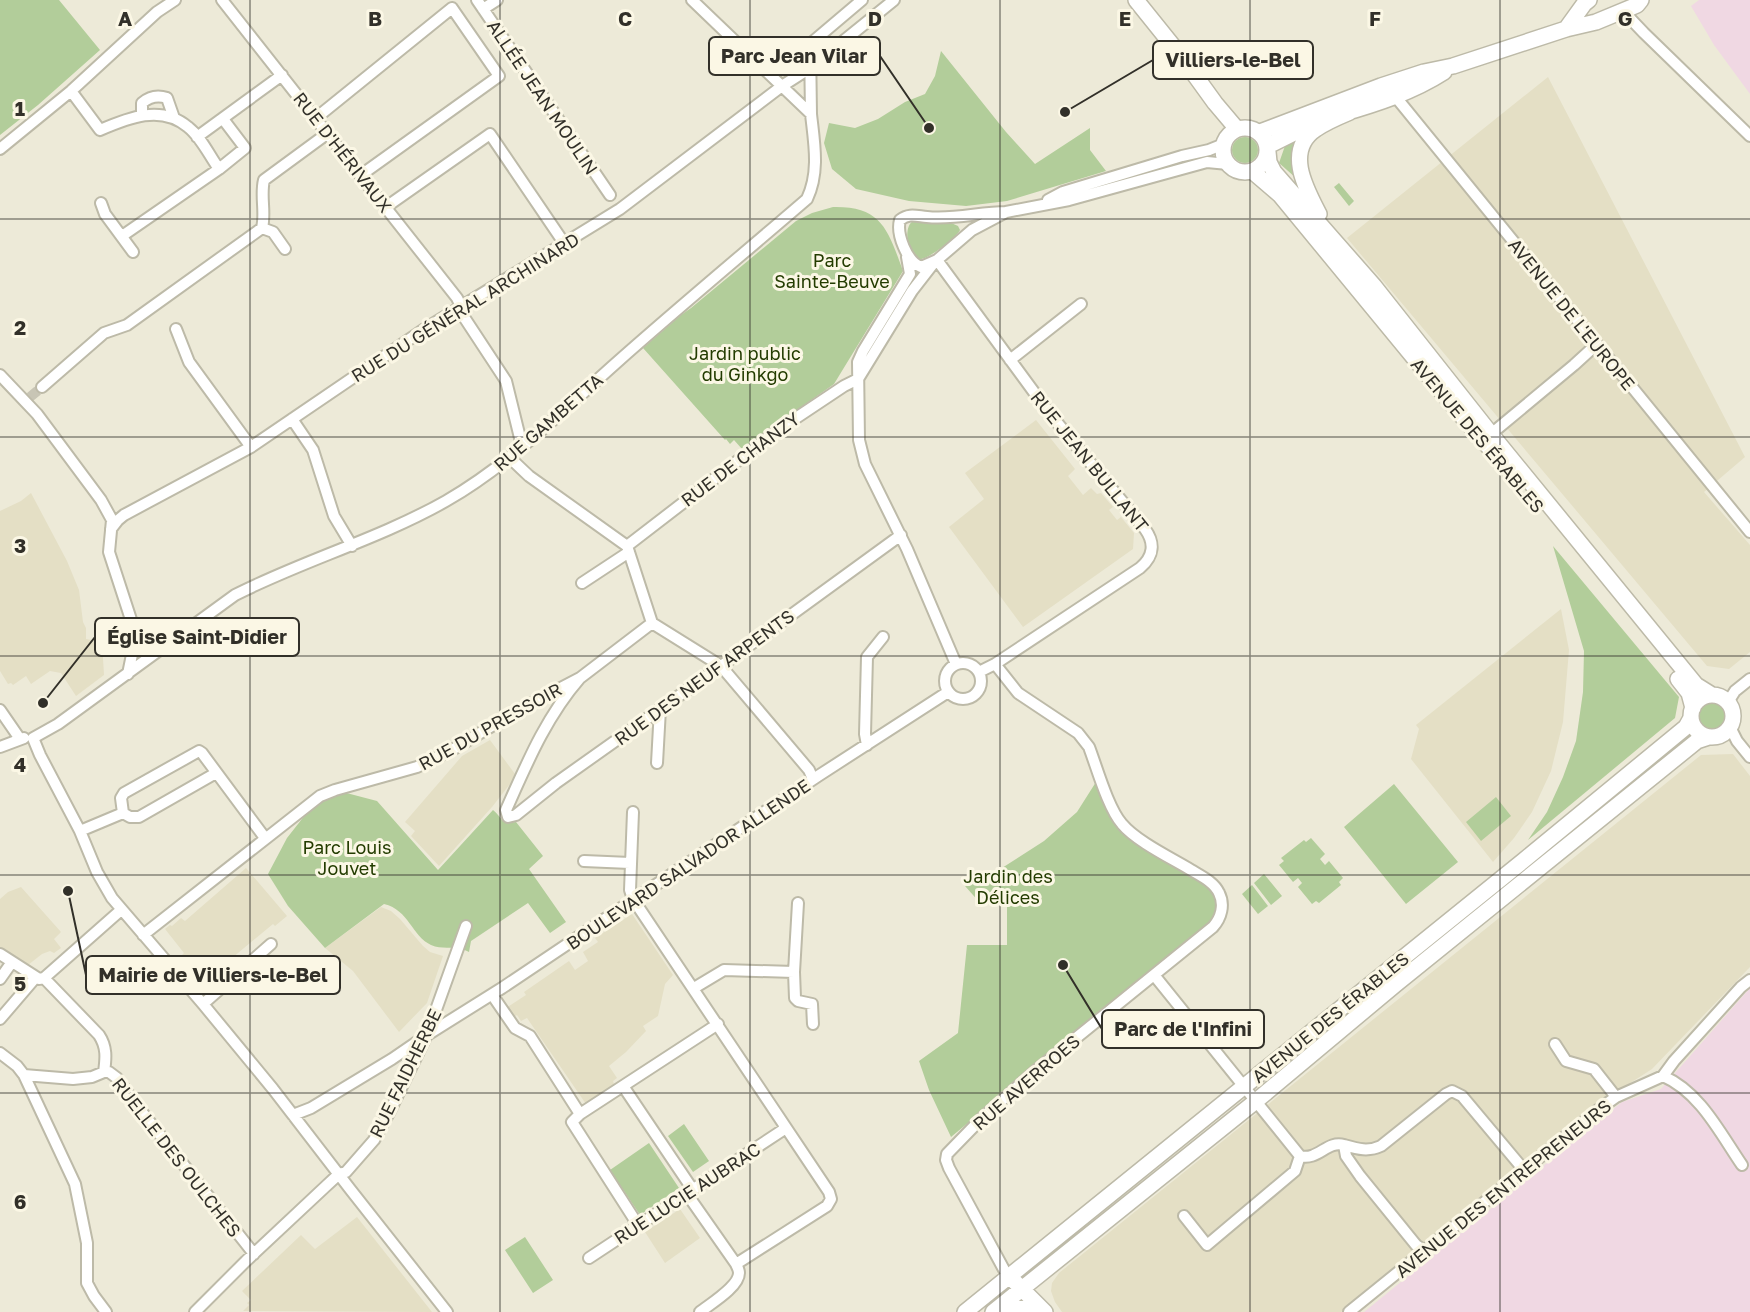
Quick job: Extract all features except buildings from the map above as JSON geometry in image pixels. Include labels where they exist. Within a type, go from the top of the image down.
[{"type":"main road","points":[[1136,0],[1237,129]]},
{"type":"main road","points":[[1260,132],[1381,86],[1424,72],[1453,66],[1566,28],[1593,23],[1637,5],[1641,0]]},
{"type":"main road","points":[[1586,2],[1582,16],[1593,23]]},
{"type":"main road","points":[[1566,28],[1586,2]]},
{"type":"main road","points":[[1268,149],[1313,122],[1395,96],[1427,83],[1453,66]]},
{"type":"main road","name":"AVENUE DES ÉRABLES","points":[[1350,112],[1314,130],[1305,139],[1299,152],[1299,168],[1318,213],[1491,434],[1696,685],[1712,695]]},
{"type":"main road","points":[[1249,128],[1260,132],[1266,140],[1268,149],[1263,164],[1252,171],[1241,172],[1228,164],[1224,154],[1224,144],[1227,138],[1237,129],[1249,128]]},
{"type":"main road","name":"AVENUE DES ÉRABLES","points":[[1268,149],[1269,162],[1274,172],[1374,286]]},
{"type":"main road","name":"AVENUE DES ÉRABLES","points":[[993,1312],[1062,1232],[1686,728],[1692,713],[1689,693],[1280,195],[1252,171]]},
{"type":"main road","points":[[1712,695],[1728,702],[1733,714],[1730,727],[1721,735],[1709,737],[1696,730],[1692,713],[1701,699],[1712,695]]},
{"type":"main road","name":"AVENUE DES ÉRABLES","points":[[966,1312],[1016,1286],[1256,1101],[1635,790],[1697,741],[1709,737]]},
{"type":"main road","points":[[1016,1286],[1031,1312]]},
{"type":"main road","points":[[978,1312],[1005,1287],[1016,1286],[1046,1312]]},
{"type":"main road","points":[[1004,1312],[1017,1307],[1031,1312]]},
{"type":"street","points":[[0,149],[71,91],[157,12],[175,0]]},
{"type":"street","name":"RUE D'HÉRIVAUX","points":[[222,0],[457,298],[460,307],[506,381],[522,446]]},
{"type":"street","points":[[480,5],[497,0]]},
{"type":"street","points":[[692,0],[811,114]]},
{"type":"street","name":"RUE GAMBETTA","points":[[33,738],[58,724],[235,595],[395,527],[447,500],[510,458],[662,323],[807,199],[813,184],[815,168],[811,114],[810,44],[862,0]]},
{"type":"street","name":"RUE DU GÉNÉRAL ARCHINARD","points":[[111,529],[124,515],[251,447],[460,307],[620,209],[782,86],[810,68],[887,2]]},
{"type":"street","name":"ALLÉE JEAN MOULIN","points":[[480,5],[610,195]]},
{"type":"street","points":[[316,118],[452,8],[499,76],[362,175]]},
{"type":"street","points":[[1623,11],[1750,136]]},
{"type":"street","points":[[196,137],[282,75]]},
{"type":"street","points":[[71,91],[100,130],[142,115],[158,114],[174,118],[189,128],[219,169]]},
{"type":"street","points":[[142,115],[142,103],[147,99],[160,96],[167,98],[174,118]]},
{"type":"street","name":"AVENUE DE L'EUROPE","points":[[1395,96],[1750,532]]},
{"type":"street","points":[[122,236],[219,169],[245,148],[223,118]]},
{"type":"street","points":[[42,387],[104,333],[127,325],[262,228],[261,190],[264,180],[328,133]]},
{"type":"street","points":[[386,207],[490,134],[564,243]]},
{"type":"street","points":[[1040,205],[1063,192],[1224,144]]},
{"type":"street","points":[[956,664],[901,535],[861,452],[858,362],[910,274],[907,254],[899,230],[900,220],[908,215],[948,217],[1006,212],[1069,200],[1207,162],[1217,161],[1228,164]]},
{"type":"street","points":[[101,203],[105,214],[133,252]]},
{"type":"street","points":[[858,379],[911,293],[937,260],[972,230],[1006,212]]},
{"type":"street","points":[[262,228],[273,232],[285,249]]},
{"type":"street","points":[[907,254],[917,266],[925,266],[937,260]]},
{"type":"street","name":"RUE JEAN BULLANT","points":[[937,260],[1068,436],[1145,529],[1153,547],[1149,559],[1140,568],[979,672]]},
{"type":"street","points":[[1010,360],[1081,304]]},
{"type":"street","points":[[176,330],[189,362],[251,447]]},
{"type":"street","points":[[1491,434],[1574,366],[1597,344]]},
{"type":"street","points":[[2,378],[27,399],[101,500],[112,520],[109,552],[136,635],[150,657]]},
{"type":"street","name":"RUE DE CHANZY","points":[[582,583],[781,428],[858,379]]},
{"type":"street","points":[[292,419],[313,450],[334,516],[352,546]]},
{"type":"street","points":[[510,458],[529,476],[628,549],[652,623],[721,666],[809,770],[813,779]]},
{"type":"street","name":"RUE DES NEUF ARPENTS","points":[[580,678],[562,698],[545,726],[506,810],[508,817],[516,816],[556,783],[901,535]]},
{"type":"street","name":"RUE DU PRESSOIR","points":[[143,934],[320,796],[430,762],[515,712],[580,678],[652,623]]},
{"type":"street","points":[[128,674],[136,635]]},
{"type":"street","points":[[867,745],[865,734],[867,657],[883,637]]},
{"type":"street","name":"RUE AVERROES","points":[[995,663],[1018,693],[1078,733],[1084,740],[1089,747],[1114,813],[1124,827],[1206,880],[1219,893],[1222,905],[1220,918],[1213,927],[1034,1072],[982,1118],[947,1154],[946,1160],[950,1168],[1016,1286]]},
{"type":"street","points":[[956,664],[971,665],[979,672],[981,684],[975,695],[958,699],[948,692],[945,676],[956,664]]},
{"type":"street","points":[[1728,702],[1735,691],[1750,679]]},
{"type":"street","name":"BOULEVARD SALVADOR ALLENDE","points":[[293,1115],[311,1108],[400,1054],[562,949],[813,779],[948,692]]},
{"type":"street","points":[[657,763],[660,709]]},
{"type":"street","points":[[0,710],[20,739]]},
{"type":"street","points":[[1730,727],[1737,741],[1750,757]]},
{"type":"street","points":[[0,747],[20,739],[33,738],[112,898],[203,1004],[293,1115],[447,1312]]},
{"type":"street","points":[[123,813],[121,798],[124,793],[199,751],[265,838]]},
{"type":"street","points":[[123,813],[130,817],[139,817],[216,773]]},
{"type":"street","points":[[633,812],[630,863],[630,890],[633,899],[829,1192],[831,1199],[826,1206],[736,1264]]},
{"type":"street","points":[[80,831],[123,813]]},
{"type":"street","points":[[584,861],[630,863]]},
{"type":"street","points":[[798,903],[794,972],[795,998],[798,1001],[812,1004],[813,1024]]},
{"type":"street","points":[[0,1019],[40,977],[121,910]]},
{"type":"street","name":"RUE FAIDHERBE","points":[[195,1312],[339,1174],[346,1172],[374,1140],[427,1035],[466,926]]},
{"type":"street","points":[[203,1004],[271,944]]},
{"type":"street","points":[[0,954],[40,977],[99,1035],[106,1053],[104,1072]]},
{"type":"street","points":[[0,979],[12,962]]},
{"type":"street","points":[[694,988],[724,970],[794,972]]},
{"type":"street","points":[[1154,975],[1300,1156],[1313,1156],[1338,1143],[1365,1150],[1374,1149],[1452,1091],[1462,1096],[1524,1170]]},
{"type":"street","name":"AVENUE DES ENTREPRENEURS","points":[[1349,1312],[1616,1097],[1663,1076],[1674,1060],[1750,980]]},
{"type":"street","points":[[495,999],[515,1028],[530,1036],[580,1114]]},
{"type":"street","points":[[638,1225],[572,1122],[580,1114],[718,1024]]},
{"type":"street","points":[[1555,1044],[1566,1061],[1594,1069],[1616,1097]]},
{"type":"street","points":[[0,1053],[17,1066],[24,1075],[75,1184],[87,1243],[87,1283],[106,1312]]},
{"type":"street","name":"RUELLE DES OULCHES","points":[[24,1075],[73,1079],[109,1072],[117,1078],[144,1116],[254,1254]]},
{"type":"street","points":[[1663,1076],[1676,1082],[1693,1097],[1742,1165]]},
{"type":"street","points":[[623,1086],[739,1272],[733,1287],[700,1312]]},
{"type":"street","name":"RUE LUCIE AUBRAC","points":[[589,1258],[786,1128]]},
{"type":"street","points":[[1344,1145],[1346,1156],[1360,1176],[1416,1245],[1425,1251]]},
{"type":"street","points":[[1184,1216],[1207,1245],[1295,1171],[1300,1156]]},
{"type":"shaded area","points":[[1699,0],[1750,0],[1750,94],[1714,45],[1691,6]]},
{"type":"shaded area","points":[[1548,77],[1745,457],[1704,492],[1750,545],[1750,652],[1729,669],[1707,666],[1347,238]]},
{"type":"shaded area","points":[[1036,420],[1075,469],[1068,476],[1083,495],[1091,488],[1097,494],[1101,493],[1113,507],[1109,510],[1117,520],[1121,517],[1134,533],[1133,549],[1023,627],[949,527],[984,499],[965,473]]},
{"type":"shaded area","points":[[31,493],[67,561],[79,590],[86,639],[102,642],[104,675],[76,696],[61,673],[50,671],[31,684],[26,676],[13,685],[8,684],[0,671],[0,511],[21,501]]},
{"type":"shaded area","points":[[1561,609],[1569,650],[1563,722],[1551,771],[1532,812],[1493,862],[1411,759],[1419,729],[1416,725]]},
{"type":"shaded area","points":[[490,740],[515,774],[492,807],[439,866],[411,836],[415,831],[405,822],[462,756]]},
{"type":"shaded area","points":[[1733,754],[1750,776],[1750,967],[1652,1069],[1590,1109],[1341,1312],[1062,1312],[1051,1291],[1052,1283],[1059,1273],[1701,755]]},
{"type":"shaded area","points":[[246,868],[287,916],[275,926],[273,924],[214,973],[220,981],[208,988],[198,976],[193,974],[192,968],[181,956],[184,953],[165,929],[181,918],[185,921]]},
{"type":"shaded area","points":[[21,887],[61,932],[54,939],[61,948],[54,953],[50,951],[42,954],[28,965],[0,947],[0,899],[8,892]]},
{"type":"shaded area","points":[[381,907],[391,911],[400,919],[430,952],[443,956],[427,1003],[399,1032],[353,971],[325,948]]},
{"type":"shaded area","points":[[632,914],[673,975],[665,984],[658,1016],[643,1026],[646,1031],[609,1066],[617,1078],[613,1081],[614,1084],[586,1104],[527,1018],[521,1021],[517,1015],[512,1018],[506,1008],[526,995],[524,992],[569,961],[575,970],[588,961],[583,952],[598,942],[595,938]]},
{"type":"shaded area","points":[[1750,988],[1750,1312],[1364,1312],[1622,1102],[1661,1089]]},
{"type":"shaded area","points":[[680,1209],[700,1238],[665,1263],[645,1232]]},
{"type":"shaded area","points":[[357,1217],[432,1312],[243,1311],[251,1300],[242,1291],[301,1235],[315,1249]]},
{"type":"green space","points":[[0,0],[59,0],[100,50],[0,135]]},
{"type":"green space","points":[[941,51],[1006,132],[1035,164],[1090,128],[1090,150],[1106,171],[1007,201],[966,206],[909,201],[856,189],[832,169],[824,143],[829,123],[855,128],[878,119],[905,102],[925,94],[935,76]]},
{"type":"green space","points":[[1302,133],[1293,160],[1296,178],[1279,163],[1286,143]]},
{"type":"green space","points":[[1245,137],[1254,141],[1258,150],[1254,159],[1245,163],[1236,159],[1232,150],[1236,141]]},
{"type":"green space","points":[[1339,183],[1354,201],[1349,206],[1334,187]]},
{"type":"green space","points":[[833,207],[862,211],[881,223],[893,244],[903,271],[834,384],[742,449],[734,440],[730,444],[725,440],[643,348],[796,221],[812,213]]},
{"type":"green space","points":[[914,220],[949,222],[958,226],[960,230],[940,249],[917,259],[911,252],[907,234],[910,223]]},
{"type":"green space","points":[[1553,546],[1679,697],[1675,718],[1528,840],[1547,812],[1563,777],[1576,741],[1583,692],[1584,651]]},
{"type":"green space","points":[[1712,701],[1718,702],[1726,710],[1726,722],[1718,730],[1712,731],[1706,730],[1698,722],[1697,716],[1698,710],[1706,702]]},
{"type":"green space","name":"Jardin des Délices","points":[[1096,782],[1116,824],[1213,888],[1219,901],[1213,923],[951,1137],[929,1090],[919,1061],[958,1033],[967,945],[1007,945],[1007,905],[981,904],[965,886],[980,882],[1044,841],[1077,812]]},
{"type":"green space","points":[[1394,784],[1458,862],[1406,904],[1344,827]]},
{"type":"green space","name":"Parc Louis Jouvet","points":[[335,790],[377,801],[438,870],[493,810],[504,821],[516,822],[543,856],[529,869],[566,922],[550,933],[528,903],[471,941],[469,952],[459,948],[431,945],[419,936],[405,917],[384,904],[325,948],[288,906],[268,874],[287,838],[320,796]]},
{"type":"green space","points":[[1496,797],[1511,816],[1481,841],[1466,822]]},
{"type":"green space","points":[[1311,838],[1325,854],[1320,859],[1325,865],[1329,861],[1343,878],[1339,882],[1341,885],[1319,903],[1316,901],[1312,904],[1298,887],[1302,883],[1298,878],[1293,882],[1279,865],[1284,861],[1281,858],[1304,840],[1306,842]]},
{"type":"green space","points":[[1264,874],[1282,896],[1271,905],[1254,883]]},
{"type":"green space","points":[[1252,885],[1268,906],[1258,914],[1242,894]]},
{"type":"green space","points":[[684,1124],[709,1161],[693,1172],[668,1136]]},
{"type":"green space","points":[[649,1143],[679,1188],[640,1215],[610,1170]]},
{"type":"green space","points":[[525,1237],[553,1280],[533,1293],[505,1250]]},
{"type":"tunnel","points":[[30,397],[42,387]]},
{"type":"place","name":"Villiers-le-Bel","points":[[1065,112]]},
{"type":"place","name":"Parc Jean Vilar","points":[[929,128]]},
{"type":"place","name":"Église Saint-Didier","points":[[43,703]]},
{"type":"place","name":"Mairie de Villiers-le-Bel","points":[[68,891]]},
{"type":"place","name":"Parc de l'Infini","points":[[1063,965]]},
{"type":"park label","name":"Parc Sainte-Beuve","points":[[832,270]]},
{"type":"park label","name":"Jardin public du Ginkgo","points":[[745,364]]}]
